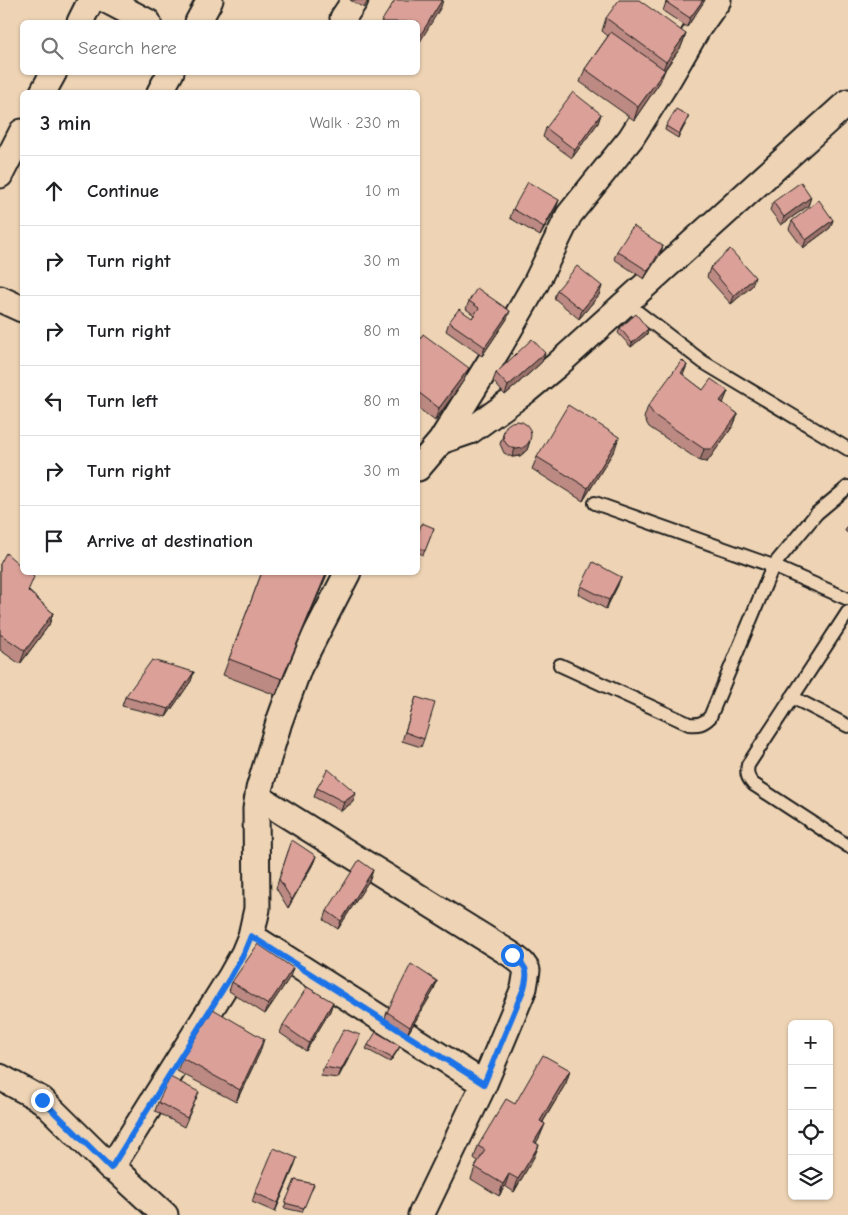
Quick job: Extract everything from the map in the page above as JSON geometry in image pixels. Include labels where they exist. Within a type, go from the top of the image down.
[{"type":"street","points":[[81,20],[92,0]]},
{"type":"street","points":[[106,0],[144,20]]},
{"type":"street","points":[[199,20],[210,0]]},
{"type":"street","points":[[420,466],[442,441],[498,349],[536,283],[569,215],[631,138],[698,28],[718,0]]},
{"type":"street","points":[[44,90],[52,75]]},
{"type":"street","points":[[161,90],[169,75]]},
{"type":"street","points":[[442,441],[470,431],[527,390],[848,102]]},
{"type":"street","points":[[0,175],[20,136]]},
{"type":"street","points":[[0,299],[20,308]]},
{"type":"street","points":[[111,1168],[230,978],[251,936],[257,908],[256,809],[258,797],[278,722],[300,667],[346,575]]},
{"type":"street","points":[[258,797],[504,950],[527,970],[524,988],[484,1084],[421,1215]]},
{"type":"street","points":[[251,936],[484,1084]]},
{"type":"street","points":[[0,1077],[42,1100],[111,1168],[116,1170],[165,1215]]},
{"type":"lane","points":[[626,303],[704,362],[848,449]]},
{"type":"lane","points":[[560,665],[689,724],[698,725],[710,717],[773,566],[817,513],[848,488]]},
{"type":"lane","points":[[595,503],[773,566],[848,600]]},
{"type":"lane","points":[[848,612],[748,765],[748,778],[753,784],[848,846]]},
{"type":"lane","points":[[792,697],[848,726]]},
{"type":"building","points":[[395,0],[442,0],[420,36],[420,20],[382,20]]},
{"type":"building","points":[[619,0],[639,0],[686,34],[666,62],[606,18]]},
{"type":"building","points":[[668,0],[703,0],[690,18],[666,2]]},
{"type":"building","points":[[611,32],[665,70],[638,107],[585,69]]},
{"type":"building","points":[[573,92],[601,114],[575,150],[546,128]]},
{"type":"building","points":[[676,109],[689,116],[679,134],[666,126]]},
{"type":"building","points":[[528,182],[559,200],[544,227],[513,209]]},
{"type":"building","points":[[801,182],[811,197],[784,217],[773,202]]},
{"type":"building","points":[[819,200],[833,220],[806,240],[792,221]]},
{"type":"building","points":[[633,226],[663,246],[648,271],[617,251]]},
{"type":"building","points":[[730,249],[755,277],[734,296],[710,268]]},
{"type":"building","points":[[577,266],[602,286],[582,310],[557,290]]},
{"type":"building","points":[[477,288],[510,311],[485,347],[449,322],[459,309],[472,318],[479,308],[469,301]]},
{"type":"building","points":[[636,314],[648,329],[632,343],[620,328]]},
{"type":"building","points":[[423,334],[469,368],[439,408],[420,394],[420,339]]},
{"type":"building","points":[[532,339],[545,353],[508,386],[496,373]]},
{"type":"building","points":[[682,360],[687,365],[681,373],[703,390],[711,379],[728,391],[720,401],[738,414],[712,449],[704,449],[654,415],[648,406]]},
{"type":"building","points":[[568,405],[619,437],[588,488],[537,457]]},
{"type":"building","points":[[517,421],[527,425],[531,435],[527,445],[517,449],[507,445],[503,435],[507,425]]},
{"type":"building","points":[[422,523],[434,528],[425,551],[420,548],[420,528]]},
{"type":"building","points":[[6,553],[20,565],[20,575],[32,575],[34,577],[28,591],[53,613],[25,651],[0,634],[0,564]]},
{"type":"building","points":[[593,562],[621,577],[609,600],[581,586]]},
{"type":"building","points":[[261,575],[326,575],[282,679],[229,659]]},
{"type":"building","points":[[152,660],[194,672],[169,709],[125,697]]},
{"type":"building","points":[[416,697],[435,703],[424,739],[405,732]]},
{"type":"building","points":[[328,769],[356,793],[344,802],[317,788]]},
{"type":"building","points":[[292,840],[316,856],[292,900],[279,879]]},
{"type":"building","points":[[359,860],[373,870],[341,921],[327,911]]},
{"type":"building","points":[[258,944],[293,968],[268,1005],[232,982]]},
{"type":"building","points":[[411,964],[437,981],[410,1027],[387,1012]]},
{"type":"building","points":[[307,987],[333,1002],[309,1043],[283,1025]]},
{"type":"building","points":[[213,1009],[264,1039],[240,1090],[182,1058]]},
{"type":"building","points":[[344,1029],[360,1035],[341,1070],[324,1067]]},
{"type":"building","points":[[376,1032],[400,1046],[392,1058],[368,1045]]},
{"type":"building","points":[[543,1055],[570,1070],[540,1121],[545,1124],[534,1142],[539,1145],[518,1179],[509,1174],[503,1184],[475,1167],[485,1150],[478,1146],[506,1099],[515,1104]]},
{"type":"building","points":[[170,1077],[199,1092],[187,1118],[158,1102]]},
{"type":"building","points":[[274,1148],[297,1158],[278,1203],[255,1193]]},
{"type":"building","points":[[295,1180],[314,1184],[304,1208],[285,1203]]},
{"type":"route","points":[[42,1100],[111,1168],[230,978],[251,936],[484,1084],[527,978],[527,970],[512,955]]}]
